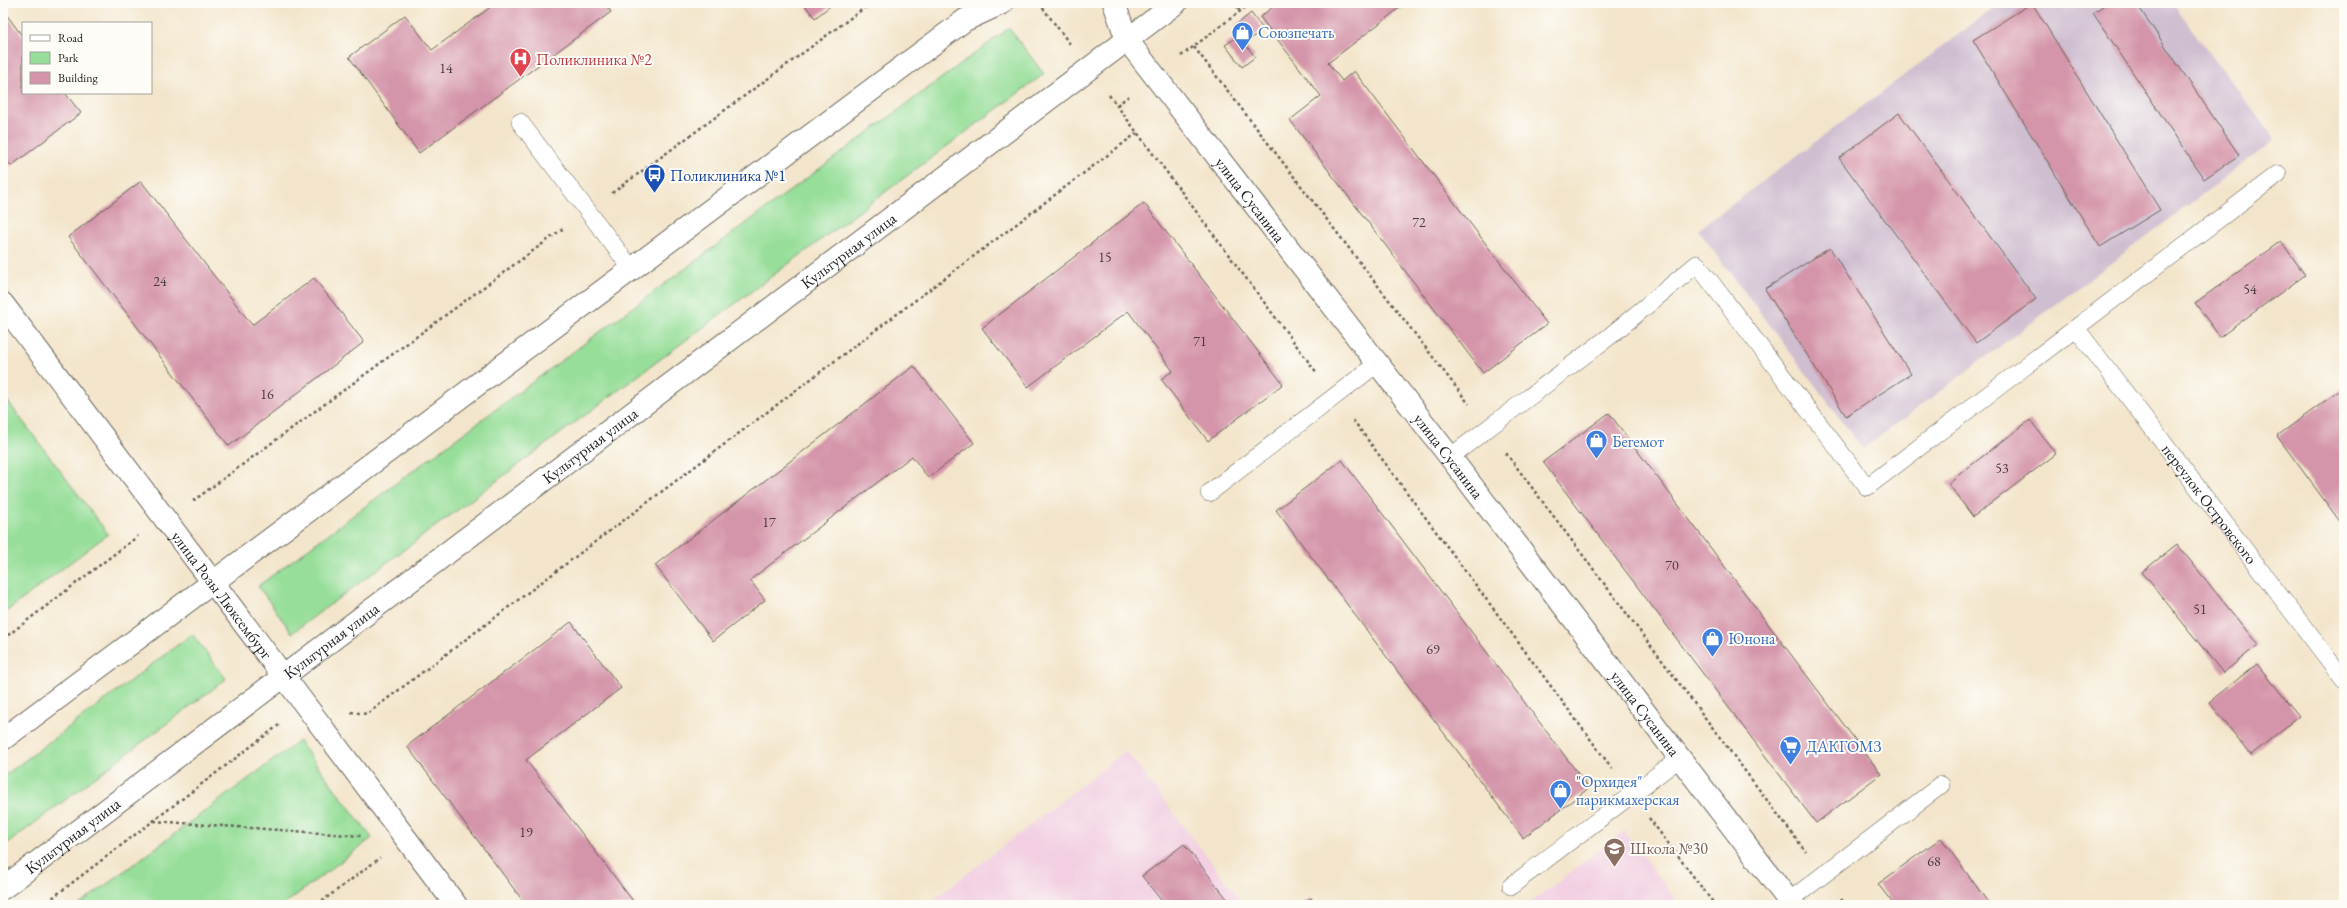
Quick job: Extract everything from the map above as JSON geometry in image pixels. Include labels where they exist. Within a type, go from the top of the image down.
[{"type":"street","points":[[3,739],[213,580],[965,20],[1002,3]]},
{"type":"street","name":"улица Сусанина","points":[[1114,3],[1127,40],[1450,457],[1791,903]]},
{"type":"street","name":"Культурная улица","points":[[3,888],[283,675],[1176,3]]},
{"type":"street","name":"улица Розы Люксембург","points":[[3,304],[213,580],[456,905]]},
{"type":"lane","points":[[520,122],[631,268]]},
{"type":"lane","points":[[1450,457],[1610,336],[1697,264],[1867,487],[2278,174]]},
{"type":"lane","name":"переулок Островского","points":[[2076,328],[2344,680]]},
{"type":"lane","points":[[1209,493],[1378,364]]},
{"type":"lane","points":[[1511,886],[1680,758]]},
{"type":"lane","points":[[1791,903],[1941,785]]},
{"type":"path","points":[[3,639],[138,536],[206,491],[871,3]]},
{"type":"path","points":[[1039,3],[1715,905]]},
{"type":"path","points":[[1234,3],[1240,11]]},
{"type":"path","points":[[1250,3],[1194,47],[1487,428],[1846,905]]},
{"type":"path","points":[[43,905],[306,705],[367,714],[1137,133]]},
{"type":"path","points":[[153,821],[407,840]]},
{"type":"path","points":[[317,905],[407,840]]},
{"type":"shaded area","points":[[2000,3],[2172,3],[2275,140],[1863,449],[1698,230]]},
{"type":"shaded area","points":[[1126,751],[1244,905],[927,905]]},
{"type":"shaded area","name":"Школа №30","points":[[1624,831],[1680,905],[1528,905]]},
{"type":"green space","points":[[1009,28],[1044,74],[292,633],[258,586]]},
{"type":"green space","points":[[3,395],[108,534],[3,614]]},
{"type":"green space","points":[[192,634],[226,679],[3,847],[3,777]]},
{"type":"green space","points":[[299,741],[372,838],[283,905],[79,905]]},
{"type":"building","points":[[496,3],[604,3],[611,12],[419,153],[349,57],[405,15],[432,50]]},
{"type":"building","points":[[803,3],[834,3],[815,18]]},
{"type":"building","points":[[1278,3],[1406,3],[1328,63],[1342,81],[1354,71],[1547,324],[1483,373],[1290,120],[1321,96],[1260,17]]},
{"type":"building","points":[[2032,3],[2160,210],[2100,247],[1973,40]]},
{"type":"building","points":[[2107,3],[2136,3],[2239,155],[2204,179],[2093,13]]},
{"type":"building","points":[[3,10],[22,36],[22,94],[66,94],[81,113],[11,166],[3,156]]},
{"type":"building","points":[[1251,13],[1263,29],[1247,42],[1235,26]]},
{"type":"building","points":[[1239,36],[1255,57],[1242,67],[1225,45]]},
{"type":"building","points":[[1899,113],[2036,299],[1976,343],[1839,158]]},
{"type":"building","points":[[141,181],[252,325],[314,278],[364,342],[229,446],[68,237]]},
{"type":"building","points":[[1144,203],[1283,384],[1208,441],[1161,379],[1173,371],[1128,311],[1028,387],[982,328]]},
{"type":"building","points":[[2281,241],[2305,275],[2220,337],[2195,303]]},
{"type":"building","points":[[1830,248],[1911,374],[1846,416],[1765,289]]},
{"type":"building","points":[[914,366],[974,443],[928,478],[912,456],[750,580],[765,600],[713,641],[655,565]]},
{"type":"building","points":[[2343,388],[2344,389],[2344,527],[2277,436]]},
{"type":"building","points":[[1609,413],[1881,774],[1816,823],[1543,462]]},
{"type":"building","points":[[2030,420],[2056,454],[1973,517],[1948,483]]},
{"type":"building","points":[[1342,460],[1589,788],[1523,838],[1276,510]]},
{"type":"building","points":[[2177,544],[2258,645],[2223,673],[2142,572]]},
{"type":"building","points":[[571,622],[621,688],[526,760],[636,905],[526,905],[407,746]]},
{"type":"building","points":[[2257,664],[2299,716],[2251,755],[2209,702]]},
{"type":"building","points":[[1941,838],[1990,905],[1894,905],[1878,884]]},
{"type":"building","points":[[1184,844],[1232,905],[1165,905],[1142,876]]},
{"type":"building","points":[[1311,898],[1316,905],[1301,905]]},
{"type":"place","name":"Союзпечать","points":[[1243,52]]},
{"type":"place","name":"Поликлиника №2","points":[[521,78]]},
{"type":"place","name":"Поликлиника №1","points":[[655,194]]},
{"type":"place","name":"Бегемот","points":[[1597,460]]},
{"type":"place","name":"Юнона","points":[[1713,658]]},
{"type":"place","name":"ДАКГОМЗ","points":[[1791,766]]},
{"type":"place","name":"\"Орхидея\" парикмахерская","points":[[1561,810]]},
{"type":"place","name":"Школа №30","points":[[1614,868]]}]
